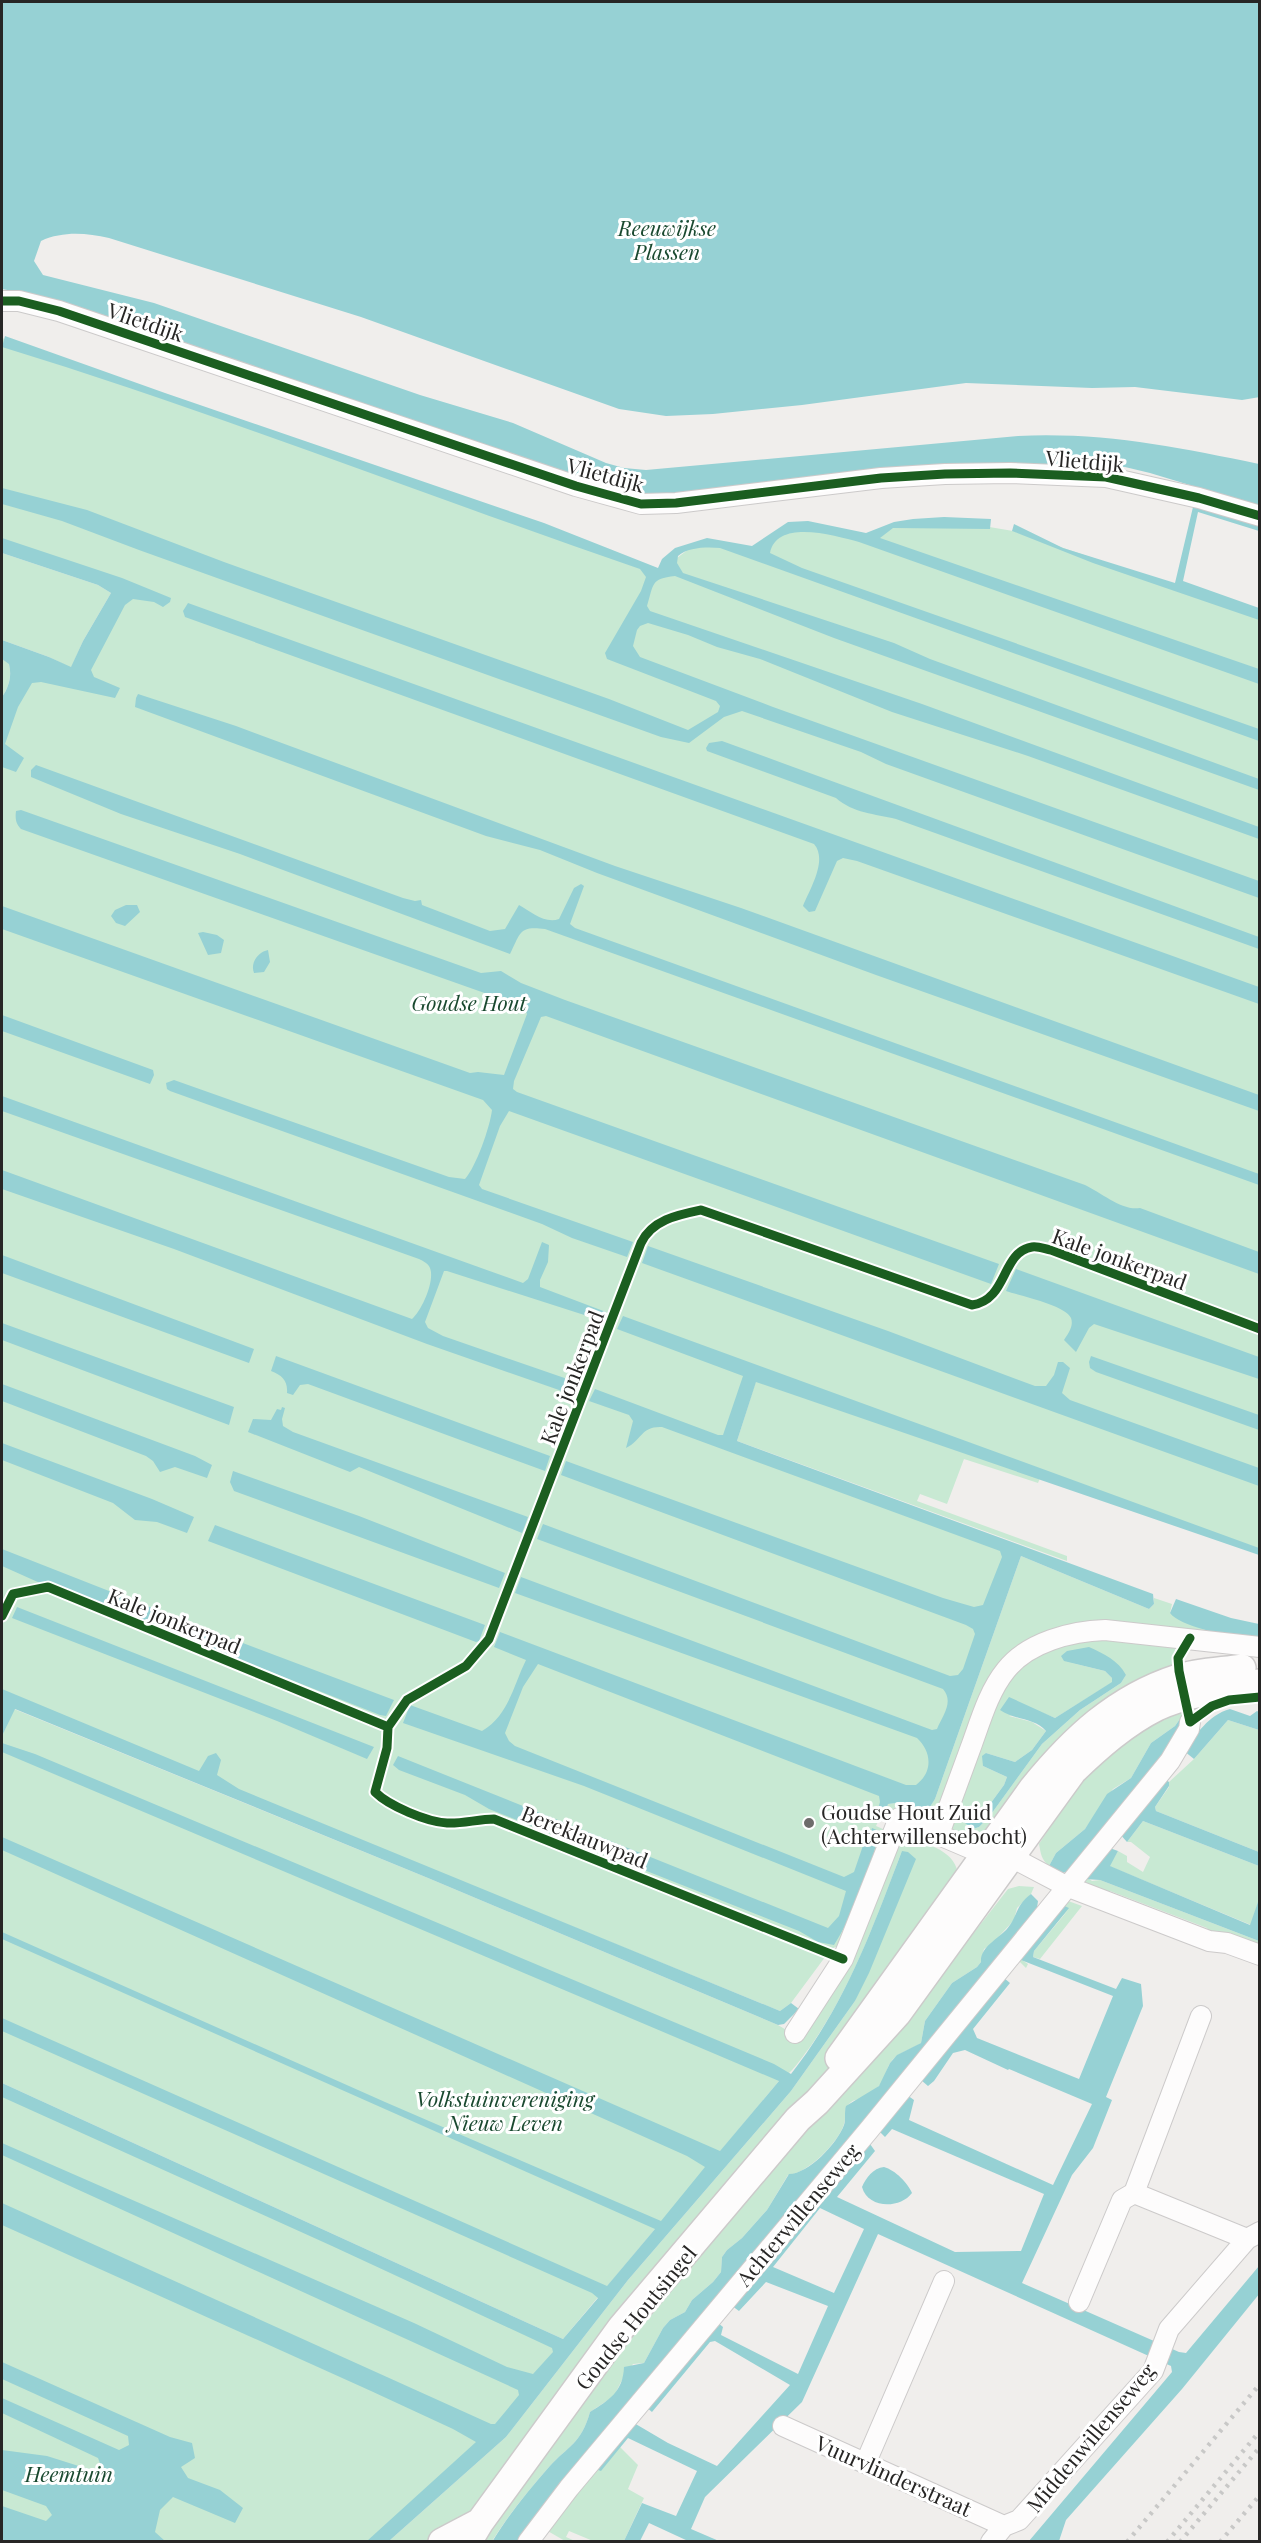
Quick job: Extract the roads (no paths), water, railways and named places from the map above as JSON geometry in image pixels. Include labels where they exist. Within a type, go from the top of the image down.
[{"type":"main road","points":[[998,1856],[1033,1788],[1065,1750],[1101,1717],[1125,1701],[1180,1677],[1260,1666]]},
{"type":"main road","points":[[998,1856],[1073,1771],[1125,1726],[1158,1707],[1185,1698],[1260,1683]]},
{"type":"main road","name":"Goudse Houtsingel","points":[[442,2541],[474,2532],[621,2328],[798,2119],[818,2102],[897,2014],[998,1856]]},
{"type":"street","name":"Vlietdijk","points":[[2,301],[18,301],[59,311],[576,486],[641,504],[676,503],[881,478],[1010,473],[1106,477],[1199,498],[1260,516]]},
{"type":"street","points":[[939,1834],[982,1715],[993,1691],[1007,1668],[1029,1652],[1054,1638],[1080,1631],[1105,1630],[1260,1647]]},
{"type":"street","name":"Achterwillenseweg","points":[[528,2541],[569,2488],[867,2132],[1170,1761],[1189,1730],[1190,1722]]},
{"type":"street","points":[[795,2033],[843,1959],[899,1818],[1209,1941],[1227,1943],[1260,1955]]},
{"type":"street","points":[[1079,2302],[1122,2200],[1134,2193],[1201,2016]]},
{"type":"street","name":"Middenwillenseweg","points":[[991,2541],[1004,2526],[1019,2520],[1153,2371],[1169,2329],[1253,2235],[1134,2193]]},
{"type":"street","points":[[866,2462],[944,2281]]},
{"type":"street","name":"Vuurvlinderstraat","points":[[783,2426],[1004,2526]]},
{"type":"water","name":"Reeuwijkse Plassen","points":[[2,2],[1259,2],[1260,397],[1242,400],[1135,387],[1092,388],[966,383],[802,405],[666,416],[619,409],[361,317],[109,238],[75,234],[49,238],[41,241],[34,261],[43,275],[154,303],[420,395],[513,423],[606,463],[624,468],[646,470],[1018,436],[1080,436],[1140,442],[1259,464],[1259,506],[1150,473],[1125,467],[1088,464],[977,467],[669,495],[626,495],[34,295],[2,289]]},
{"type":"water","points":[[5,336],[544,523],[658,568],[662,559],[675,548],[707,538],[752,546],[788,522],[808,521],[866,533],[894,522],[913,519],[944,517],[991,519],[990,529],[893,528],[880,538],[1259,669],[1259,684],[859,542],[823,534],[795,533],[775,542],[770,553],[802,568],[1259,729],[1259,741],[720,548],[692,549],[678,556],[677,563],[683,573],[894,643],[930,659],[1259,779],[1259,790],[834,638],[675,576],[661,579],[654,584],[647,606],[650,611],[922,704],[1259,827],[1259,839],[1028,756],[892,712],[760,659],[717,647],[688,635],[648,623],[637,630],[633,646],[640,657],[773,707],[1259,881],[1259,898],[886,764],[861,752],[742,711],[724,717],[689,743],[661,737],[62,521],[2,504],[2,488],[87,510],[224,562],[609,699],[688,730],[718,712],[720,706],[716,701],[607,659],[605,653],[641,591],[646,577],[640,569],[162,399],[2,347]]},
{"type":"water","points":[[1193,507],[1259,525],[1259,531],[1198,512],[1183,581],[1259,608],[1259,620],[1093,563],[1012,531],[1014,524],[1063,548],[1175,583]]},
{"type":"water","points":[[2,538],[122,578],[171,598],[170,602],[163,607],[154,602],[133,599],[125,605],[91,670],[94,677],[120,688],[115,698],[41,682],[32,683],[18,707],[5,744],[24,758],[16,772],[2,767],[2,697],[8,685],[10,673],[9,664],[2,659],[2,640],[71,667],[83,641],[111,593],[98,585],[2,553]]},
{"type":"water","points":[[188,603],[1259,987],[1259,1004],[857,861],[843,858],[837,861],[815,911],[809,912],[803,906],[819,866],[818,851],[814,844],[185,617],[183,611]]},
{"type":"water","points":[[138,694],[236,726],[615,866],[741,908],[1259,1095],[1259,1111],[876,975],[540,850],[486,836],[135,707]]},
{"type":"water","points":[[722,741],[1259,937],[1259,949],[896,819],[857,810],[836,798],[707,751],[709,743]]},
{"type":"water","points":[[36,765],[403,898],[421,900],[422,905],[490,931],[505,929],[519,905],[543,919],[559,919],[574,888],[581,884],[584,886],[570,924],[575,928],[1259,1174],[1259,1185],[545,929],[530,929],[522,932],[510,954],[240,854],[121,814],[31,777],[31,770]]},
{"type":"water","points":[[21,810],[481,973],[501,971],[521,983],[565,1000],[1085,1185],[1126,1207],[1140,1208],[1259,1252],[1259,1274],[546,1016],[541,1017],[514,1081],[513,1089],[517,1092],[999,1264],[991,1284],[509,1111],[500,1126],[479,1185],[482,1189],[633,1242],[627,1257],[572,1238],[542,1224],[170,1091],[166,1083],[174,1080],[449,1177],[465,1179],[474,1166],[482,1146],[492,1110],[483,1100],[2,929],[2,906],[470,1073],[504,1075],[527,1014],[524,1007],[21,829],[17,823],[16,811]]},
{"type":"water","points":[[126,905],[137,905],[140,912],[125,926],[116,923],[111,916],[115,910]]},
{"type":"water","points":[[198,933],[217,935],[224,940],[221,953],[208,955]]},
{"type":"water","points":[[268,950],[270,962],[264,972],[254,973],[253,965],[256,958]]},
{"type":"water","points":[[2,1015],[153,1070],[154,1075],[150,1084],[2,1031]]},
{"type":"water","points":[[2,1096],[523,1283],[528,1279],[542,1242],[549,1245],[548,1262],[540,1280],[540,1287],[606,1312],[603,1321],[444,1271],[425,1322],[428,1328],[443,1336],[579,1383],[573,1397],[174,1249],[2,1189],[2,1170],[412,1319],[423,1302],[431,1280],[430,1268],[427,1263],[419,1259],[2,1111]]},
{"type":"water","points":[[648,1246],[1035,1386],[1046,1386],[1054,1375],[1058,1362],[1063,1362],[1070,1368],[1062,1393],[1070,1400],[1259,1468],[1259,1486],[642,1263]]},
{"type":"water","points":[[2,1255],[254,1349],[249,1363],[2,1273]]},
{"type":"water","points":[[1016,1269],[1259,1357],[1259,1379],[1094,1324],[1089,1328],[1076,1352],[1064,1340],[1072,1324],[1067,1313],[1051,1305],[1006,1291]]},
{"type":"water","points":[[623,1316],[1259,1548],[1259,1555],[756,1382],[737,1441],[1153,1594],[1154,1604],[1149,1609],[1021,1556],[935,1799],[926,1813],[905,1809],[896,1803],[888,1804],[885,1815],[877,1812],[879,1796],[538,1664],[523,1687],[505,1733],[515,1746],[844,1877],[854,1872],[867,1834],[870,1835],[872,1828],[879,1831],[861,1889],[841,1934],[834,1945],[818,1942],[799,1931],[489,1809],[465,1795],[399,1770],[393,1765],[398,1756],[828,1928],[839,1916],[846,1891],[584,1786],[403,1723],[410,1705],[482,1731],[491,1724],[509,1699],[526,1660],[494,1647],[500,1632],[906,1785],[916,1785],[922,1780],[928,1768],[928,1756],[926,1749],[917,1738],[515,1593],[521,1577],[932,1730],[937,1729],[944,1714],[948,1699],[943,1689],[537,1539],[543,1524],[950,1676],[958,1675],[963,1669],[975,1634],[973,1629],[966,1625],[561,1475],[566,1461],[943,1598],[974,1607],[983,1605],[1002,1557],[1000,1551],[662,1427],[646,1431],[626,1448],[633,1421],[629,1415],[589,1401],[595,1389],[723,1435],[743,1376],[617,1329]]},
{"type":"water","points":[[2,1323],[234,1407],[229,1425],[2,1340]]},
{"type":"water","points":[[276,1356],[550,1456],[545,1471],[308,1384],[300,1385],[293,1395],[287,1393],[284,1379],[271,1371]]},
{"type":"water","points":[[1091,1356],[1259,1415],[1259,1430],[1096,1372],[1090,1368]]},
{"type":"water","points":[[2,1384],[195,1456],[212,1465],[207,1478],[175,1467],[160,1472],[153,1461],[146,1456],[2,1401]]},
{"type":"water","points":[[282,1407],[285,1408],[283,1426],[293,1432],[528,1517],[522,1533],[359,1467],[350,1472],[248,1432],[253,1419],[271,1420],[277,1409],[281,1410]]},
{"type":"water","points":[[2,1443],[194,1517],[187,1533],[157,1522],[135,1520],[113,1503],[2,1460]]},
{"type":"water","points":[[233,1471],[359,1516],[505,1573],[499,1588],[234,1491],[230,1482]]},
{"type":"water","points":[[215,1525],[485,1625],[479,1641],[476,1642],[208,1541]]},
{"type":"water","points":[[2,1549],[160,1611],[162,1616],[159,1622],[153,1624],[40,1583],[2,1566]]},
{"type":"water","points":[[1176,1599],[1231,1618],[1259,1624],[1259,1636],[1212,1632],[1186,1623],[1170,1613]]},
{"type":"water","points":[[17,1607],[374,1747],[367,1759],[277,1721],[12,1618]]},
{"type":"water","points":[[182,1620],[394,1700],[386,1716],[380,1715],[175,1634]]},
{"type":"water","points":[[1089,1647],[1119,1665],[1126,1675],[1121,1683],[1080,1710],[1042,1744],[989,1817],[979,1827],[973,1829],[961,1820],[963,1816],[982,1815],[1004,1785],[1007,1777],[983,1766],[982,1756],[986,1753],[1015,1762],[1032,1750],[1046,1731],[1036,1724],[1000,1710],[1009,1697],[1055,1718],[1112,1682],[1112,1678],[1105,1671],[1064,1661],[1061,1656],[1067,1651]]},
{"type":"water","points":[[2,1689],[199,1771],[208,1756],[216,1753],[221,1760],[217,1775],[239,1789],[780,2011],[791,2003],[799,2009],[784,2024],[778,2025],[428,1878],[15,1709],[2,1736]]},
{"type":"water","points":[[1230,1709],[1250,1716],[1259,1712],[1259,1730],[1228,1720],[1194,1759],[1184,1751],[1209,1720]]},
{"type":"water","points":[[1182,1716],[1182,1726],[1170,1747],[1068,1871],[1063,1873],[1049,1866],[1056,1853],[1085,1829],[1107,1794],[1131,1778],[1151,1743],[1175,1726]]},
{"type":"water","points":[[2,1743],[35,1754],[774,2064],[791,2074],[810,2048],[842,1994],[902,1851],[908,1852],[916,1859],[869,1973],[855,2001],[791,2091],[628,2280],[506,2437],[389,2541],[367,2541],[476,2442],[371,2391],[2,2225],[2,2203],[491,2424],[495,2424],[519,2395],[518,2390],[2,2155],[2,2143],[414,2323],[507,2367],[533,2374],[553,2352],[552,2348],[2,2097],[2,2083],[563,2339],[598,2298],[592,2293],[2,2031],[2,2018],[607,2286],[655,2229],[2,1939],[2,1932],[385,2102],[661,2221],[705,2167],[687,2156],[2,1850],[2,1837],[720,2151],[779,2081],[2,1752]]},
{"type":"water","points":[[1165,1779],[1169,1782],[1169,1786],[1155,1807],[1156,1811],[1259,1852],[1259,1866],[1143,1821],[1127,1842],[1119,1833]]},
{"type":"water","points":[[1107,1847],[1118,1851],[1110,1866],[1250,1925],[1259,1899],[1259,1941],[1100,1880],[1085,1879]]},
{"type":"water","points":[[1031,1894],[1038,1901],[1037,1908],[1011,1943],[683,2337],[517,2541],[492,2542],[534,2485],[578,2438],[590,2412],[609,2399],[618,2389],[624,2367],[644,2363],[663,2328],[670,2320],[685,2312],[692,2300],[713,2282],[721,2272],[722,2257],[767,2210],[789,2174],[797,2173],[813,2164],[829,2149],[844,2125],[846,2106],[879,2086],[890,2063],[897,2055],[921,2043],[925,2021],[952,1983],[977,1967],[981,1962],[983,1952],[1007,1929],[1019,1907]]},
{"type":"water","points":[[1060,1904],[1069,1908],[1034,1951],[1033,1957],[1116,1989],[1122,1978],[1141,1984],[1143,2006],[1106,2097],[1112,2100],[1093,2148],[1072,2175],[1022,2283],[1179,2352],[1186,2353],[1259,2266],[1260,2293],[1182,2389],[1066,2520],[1059,2541],[1029,2541],[1172,2372],[1171,2366],[878,2234],[802,2402],[705,2497],[691,2529],[719,2541],[688,2541],[649,2523],[640,2541],[624,2541],[642,2503],[676,2516],[697,2471],[628,2438],[601,2471],[592,2468],[634,2423],[668,2443],[717,2466],[790,2385],[715,2341],[710,2342],[652,2412],[646,2407],[718,2323],[723,2327],[721,2335],[798,2374],[828,2306],[766,2282],[739,2311],[728,2303],[870,2144],[875,2151],[837,2197],[955,2252],[1021,2251],[1044,2194],[892,2129],[885,2137],[879,2131],[907,2095],[914,2100],[909,2120],[1053,2185],[1092,2104],[965,2050],[953,2053],[928,2086],[921,2080],[1004,1978],[1010,1983],[973,2029],[977,2038],[1079,2079],[1113,1996],[1021,1960],[1022,1955]],"holes":[[[820,2208],[864,2229],[834,2293],[773,2267]]]},
{"type":"water","points":[[884,2167],[901,2177],[907,2185],[912,2193],[907,2198],[900,2202],[885,2204],[877,2203],[865,2194],[862,2187],[870,2174]]},
{"type":"water","name":"Heemtuin","points":[[2,2362],[170,2437],[192,2443],[195,2458],[181,2467],[188,2478],[220,2490],[243,2508],[235,2523],[173,2497],[160,2510],[155,2532],[165,2541],[2,2541],[2,2506],[46,2521],[52,2515],[46,2506],[2,2490],[2,2450],[47,2456],[104,2474],[98,2458],[2,2413],[2,2398],[119,2450],[129,2445],[128,2436],[2,2379]]},
{"type":"railway","points":[[1127,2542],[1260,2384]]},
{"type":"railway","points":[[1167,2542],[1260,2431]]},
{"type":"railway","points":[[1180,2542],[1260,2447]]},
{"type":"railway","points":[[1220,2542],[1260,2495]]},
{"type":"place","name":"Goudse Hout Zuid (Achterwillensebocht)","points":[[809,1823]]},
{"type":"park label","name":"Goudse Hout","points":[[469,1002]]},
{"type":"park label","name":"Volkstuinvereniging Nieuw Leven","points":[[505,2110]]}]
